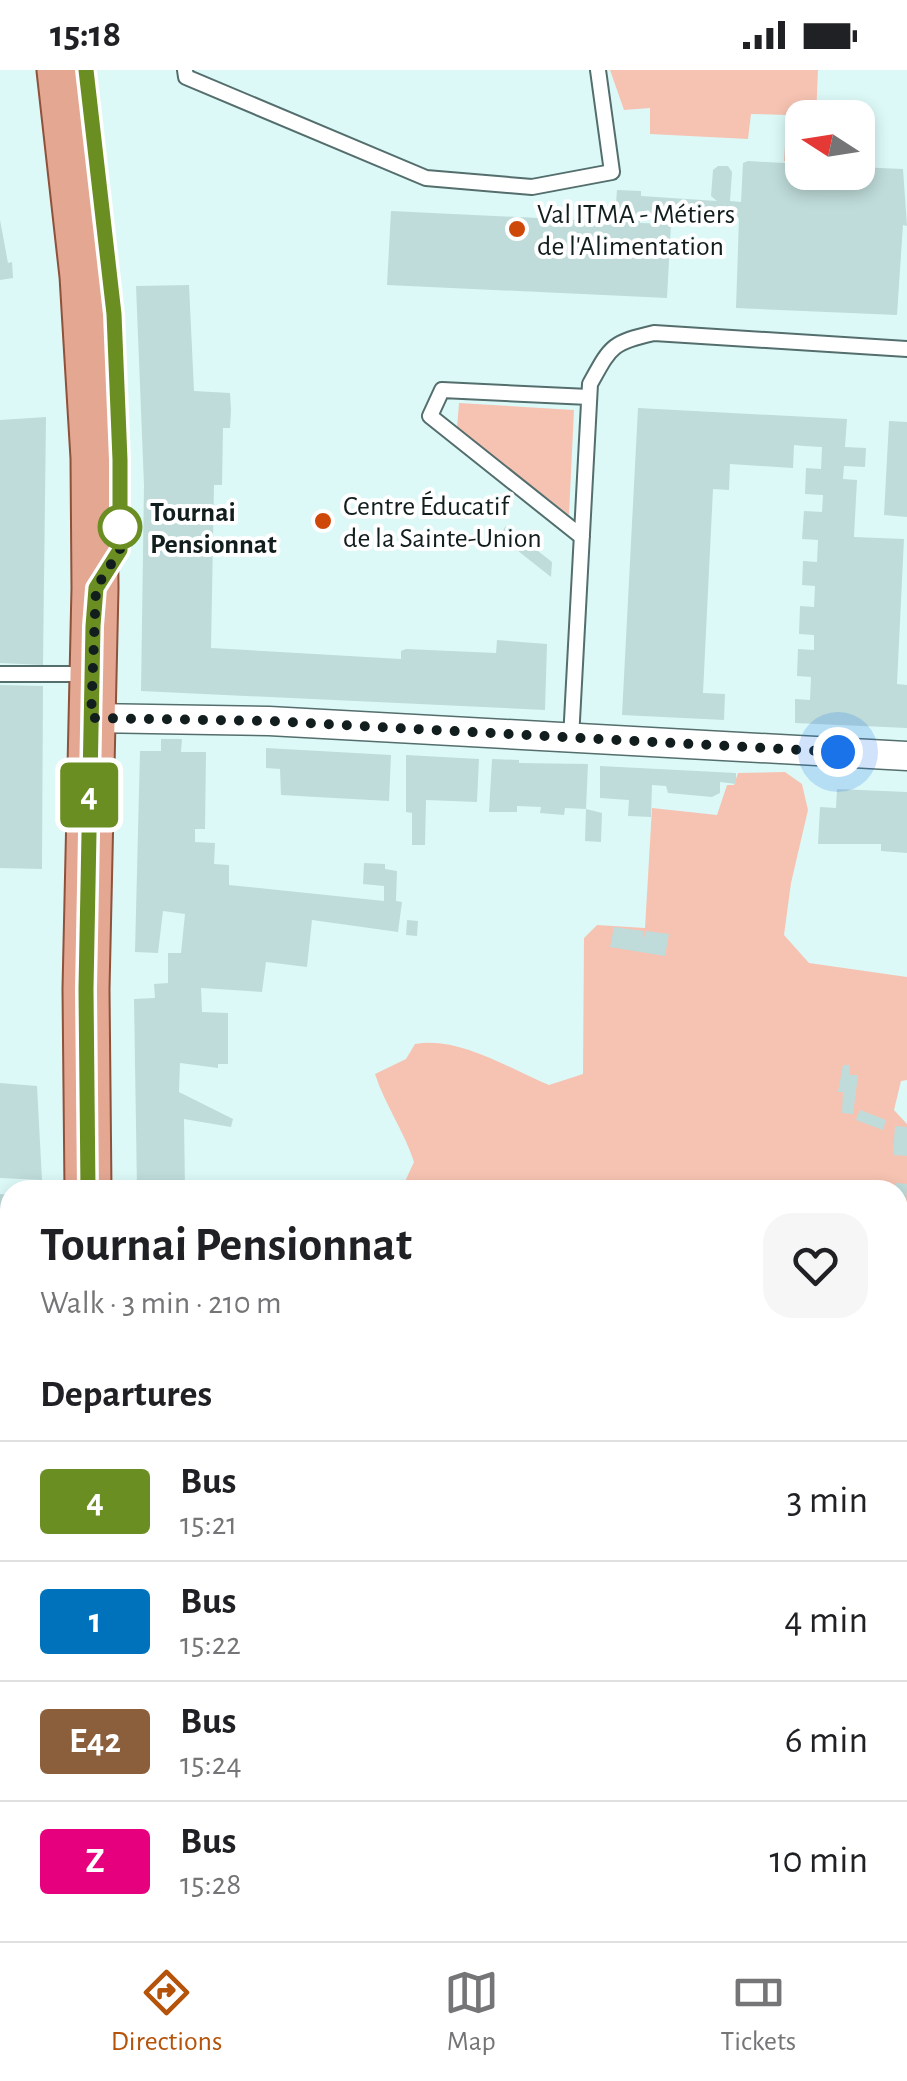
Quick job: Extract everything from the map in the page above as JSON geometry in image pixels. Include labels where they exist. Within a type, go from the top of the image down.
[{"type":"main road","points":[[60,70],[90,364],[96,588],[86,989],[88,1180]]},
{"type":"street","points":[[91,696],[269,721],[907,756]]},
{"type":"lane","points":[[86,70],[114,314],[120,460],[120,550],[96,588]]},
{"type":"lane","points":[[185,70],[186,77],[426,178],[532,187],[612,172],[598,70]]},
{"type":"lane","points":[[572,740],[590,384],[620,341],[654,333],[907,349]]},
{"type":"lane","points":[[582,537],[430,416],[442,390],[590,398]]},
{"type":"lane","points":[[0,674],[91,696]]},
{"type":"shaded area","points":[[610,70],[818,70],[817,100],[785,100],[785,115],[751,114],[748,139],[650,134],[650,108],[624,110]]},
{"type":"shaded area","points":[[459,403],[574,410],[569,515],[457,428]]},
{"type":"shaded area","points":[[785,772],[802,784],[808,810],[784,935],[809,963],[907,977],[907,1080],[901,1081],[894,1110],[907,1124],[907,1180],[406,1180],[414,1162],[375,1074],[406,1059],[415,1044],[432,1043],[483,1055],[549,1085],[583,1074],[584,938],[597,925],[645,928],[652,808],[717,815],[727,785],[734,785],[738,773]]},
{"type":"building","points":[[743,163],[785,163],[785,190],[875,190],[875,168],[903,169],[907,226],[903,225],[897,315],[736,308],[739,218],[640,213],[640,223],[671,224],[667,298],[387,285],[391,211],[620,222],[619,216],[615,216],[617,190],[641,191],[641,196],[717,201],[711,196],[713,170],[718,166],[728,166],[732,172],[730,201],[741,202]]},
{"type":"building","points":[[0,220],[13,278],[0,280]]},
{"type":"building","points":[[189,285],[194,391],[230,393],[230,428],[223,428],[222,485],[214,485],[211,648],[401,659],[401,651],[406,649],[496,653],[497,640],[547,644],[545,710],[141,691],[144,485],[136,286]]},
{"type":"building","points":[[638,408],[847,419],[845,447],[866,448],[865,467],[844,466],[843,479],[857,480],[854,537],[904,539],[897,684],[907,685],[907,728],[795,723],[795,699],[810,700],[811,677],[797,676],[798,649],[814,650],[814,635],[799,634],[800,606],[814,607],[815,586],[802,585],[803,561],[817,562],[818,540],[802,539],[804,511],[822,512],[823,495],[805,494],[806,468],[821,469],[822,447],[794,445],[793,468],[730,464],[729,490],[713,489],[703,693],[725,694],[724,720],[622,715]]},
{"type":"building","points":[[46,417],[43,665],[0,663],[0,420]]},
{"type":"building","points":[[889,421],[907,422],[907,517],[884,515]]},
{"type":"building","points":[[506,526],[552,562],[551,577],[499,536]]},
{"type":"building","points":[[0,685],[43,686],[42,869],[0,868]]},
{"type":"building","points":[[161,739],[182,739],[181,752],[206,752],[205,829],[195,829],[195,842],[215,843],[214,864],[229,865],[229,885],[384,901],[384,886],[363,884],[364,863],[385,864],[385,869],[397,871],[396,901],[402,902],[398,932],[312,920],[307,967],[266,962],[262,992],[201,988],[202,1012],[228,1013],[228,1064],[218,1064],[218,1068],[180,1063],[179,1092],[233,1119],[231,1127],[184,1119],[185,1180],[137,1180],[134,999],[155,998],[154,984],[168,983],[168,953],[181,953],[185,914],[163,911],[158,953],[135,952],[140,751],[161,751]]},
{"type":"building","points":[[266,748],[391,755],[389,801],[281,795],[280,769],[266,768]]},
{"type":"building","points":[[406,755],[479,759],[477,802],[426,800],[425,845],[412,845],[412,813],[406,812]]},
{"type":"building","points":[[492,759],[588,764],[586,809],[565,808],[564,815],[540,813],[541,807],[517,806],[517,812],[489,812]]},
{"type":"building","points":[[600,766],[736,773],[736,784],[720,782],[720,793],[712,797],[668,793],[666,786],[652,785],[651,817],[628,816],[629,800],[600,798]]},
{"type":"building","points":[[837,789],[907,792],[907,853],[881,851],[881,844],[818,844],[820,807],[836,808]]},
{"type":"building","points":[[586,809],[602,813],[601,842],[585,841]]},
{"type":"building","points":[[407,920],[418,921],[417,936],[406,935]]},
{"type":"building","points":[[614,927],[644,931],[643,942],[646,931],[669,934],[665,956],[610,947]]},
{"type":"building","points":[[843,1065],[850,1065],[849,1075],[858,1075],[853,1114],[842,1113],[843,1092],[838,1092]]},
{"type":"building","points":[[0,1083],[37,1086],[42,1180],[0,1178]]},
{"type":"building","points":[[860,1110],[886,1120],[883,1130],[856,1120]]},
{"type":"building","points":[[895,1126],[907,1127],[907,1156],[893,1155]]},
{"type":"bus line","name":"4","points":[[86,70],[114,314],[120,460],[120,550],[96,588],[93,626],[86,989],[88,1180]]},
{"type":"place","name":"Val ITMA - Métiers de l'Alimentation","points":[[517,229]]},
{"type":"place","name":"Centre Éducatif de la Sainte-Union","points":[[323,521]]},
{"type":"place","name":"Tournai Pensionnat","points":[[120,527]]},
{"type":"route","points":[[120,527],[120,520],[120,550],[96,588],[91,718],[269,721],[838,752]]}]
